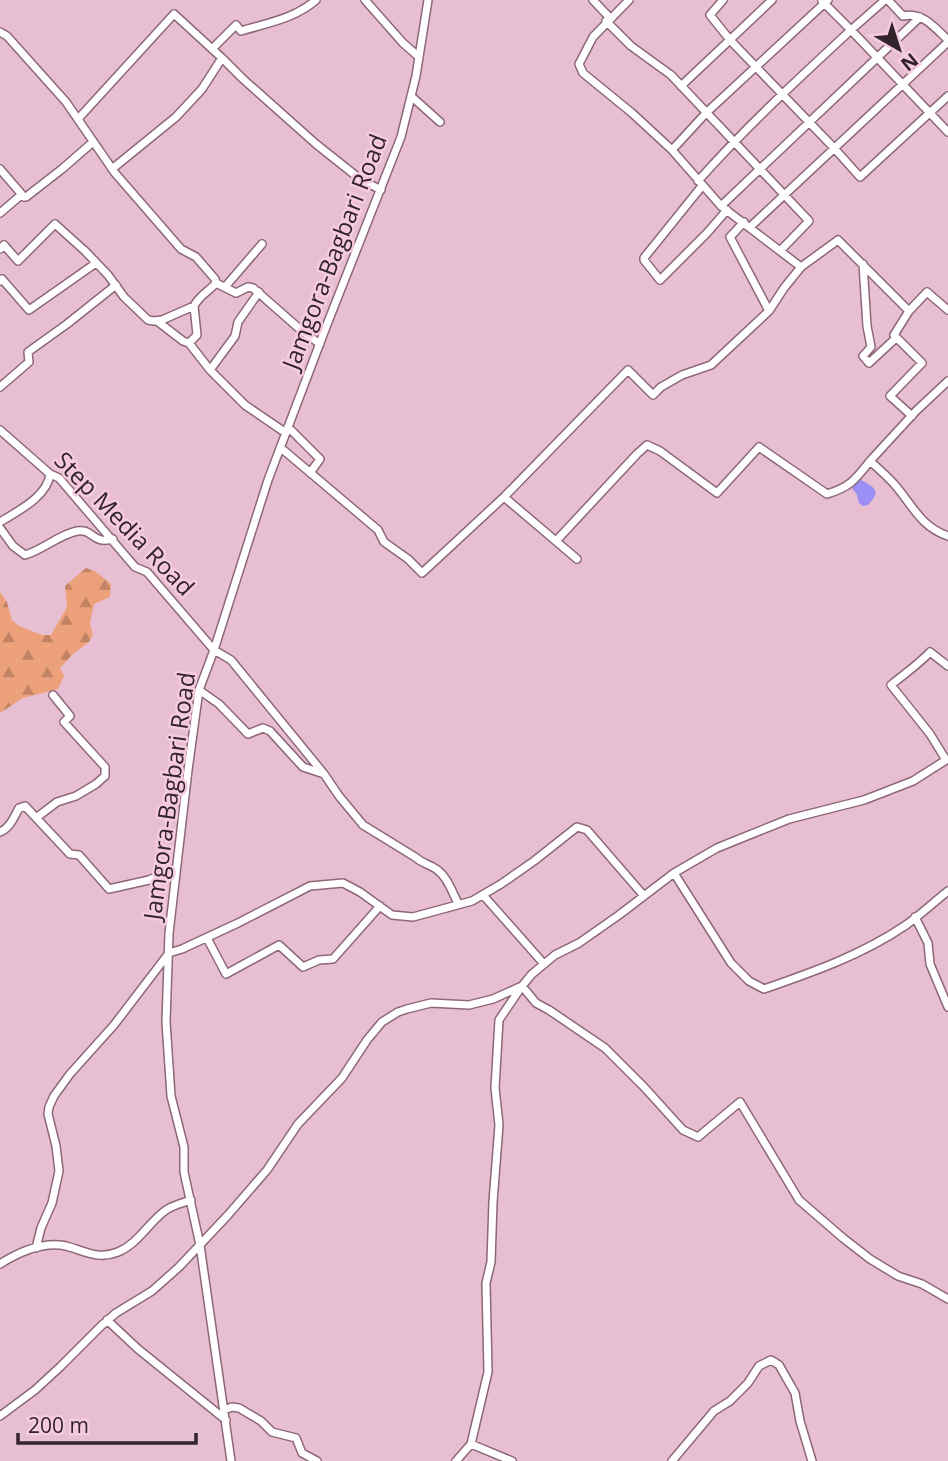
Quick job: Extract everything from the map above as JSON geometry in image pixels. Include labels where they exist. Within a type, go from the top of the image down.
[{"type":"street","points":[[212,49],[236,25],[241,31],[277,22],[316,0]]},
{"type":"street","points":[[365,0],[419,57]]},
{"type":"street","name":"Jamgora-Bagbari Road","points":[[231,1461],[200,1245],[184,1172],[184,1147],[171,1096],[166,1022],[176,868],[199,690],[268,481],[401,137],[419,57],[428,0]]},
{"type":"street","points":[[593,0],[631,46],[671,75],[809,221],[779,251]]},
{"type":"street","points":[[629,0],[593,37],[579,67],[672,150],[724,208],[801,268]]},
{"type":"street","points":[[723,0],[710,15],[730,40],[860,177],[948,96]]},
{"type":"street","points":[[681,86],[772,0]]},
{"type":"street","points":[[769,311],[730,237],[784,196],[948,41],[920,17],[913,14],[902,16],[887,0],[781,93],[733,142],[644,258],[660,280],[707,233],[724,208],[759,169],[920,17]]},
{"type":"street","points":[[672,150],[706,113],[825,1],[948,132]]},
{"type":"street","points":[[78,119],[174,15],[316,144],[360,179],[381,190]]},
{"type":"street","points":[[0,32],[7,36],[66,102],[112,169],[181,249],[196,257],[216,282],[225,287],[236,292],[248,287],[253,288],[320,344]]},
{"type":"street","points":[[112,169],[176,117],[202,89],[222,58]]},
{"type":"street","points":[[411,96],[440,122]]},
{"type":"street","points":[[0,214],[20,196],[24,197],[62,169],[93,142]]},
{"type":"street","points":[[0,169],[24,197]]},
{"type":"street","points":[[0,249],[4,246],[18,261],[55,224],[96,263],[124,297],[148,320],[154,321],[194,306],[216,282]]},
{"type":"street","points":[[281,447],[378,530],[384,542],[422,573],[504,497],[628,370],[653,395],[682,375],[711,365],[769,311],[801,268],[838,240],[909,311]]},
{"type":"street","points":[[225,287],[262,244]]},
{"type":"street","points":[[0,281],[2,279],[29,310],[96,263]]},
{"type":"street","points":[[863,264],[871,346],[863,356],[869,363],[897,338]]},
{"type":"street","points":[[0,387],[29,362],[28,352],[116,285]]},
{"type":"street","points":[[210,370],[235,336],[238,322],[258,292]]},
{"type":"street","points":[[912,415],[890,396],[922,363],[894,335],[909,311],[928,292],[948,310]]},
{"type":"street","points":[[189,343],[197,335],[194,306]]},
{"type":"street","points":[[158,321],[189,343],[210,370],[245,405],[287,430],[320,459],[310,473]]},
{"type":"street","points":[[556,541],[647,445],[660,451],[717,493],[759,447],[827,495],[842,490],[852,484],[912,415],[948,381]]},
{"type":"street","name":"Step Media Road","points":[[0,430],[50,474],[59,478],[135,567],[146,572],[214,650],[231,660],[363,825],[436,869],[447,882],[458,903]]},
{"type":"street","points":[[870,461],[895,485],[921,519],[935,531],[948,536]]},
{"type":"street","points":[[0,522],[42,492],[49,482],[50,474]]},
{"type":"street","points":[[504,497],[577,559]]},
{"type":"street","points":[[0,528],[13,546],[25,555],[78,531],[86,531],[98,541],[113,539]]},
{"type":"street","points":[[456,1461],[471,1444],[488,1372],[486,1283],[491,1262],[499,1125],[495,1088],[499,1020],[532,974],[555,955],[589,936],[674,873],[718,848],[789,819],[864,800],[913,781],[947,760],[891,685],[930,652],[948,666]]},
{"type":"street","points":[[199,690],[219,704],[248,734],[263,728],[270,731],[303,767],[324,774]]},
{"type":"street","points":[[36,818],[60,800],[87,791],[105,776],[106,771],[64,722],[70,716],[53,695]]},
{"type":"street","points":[[0,832],[12,822],[19,808],[25,806],[70,854],[79,855],[109,889],[149,880],[176,868]]},
{"type":"street","points":[[36,1248],[52,1203],[59,1171],[49,1107],[70,1074],[114,1026],[169,953],[207,938],[310,886],[343,883],[392,915],[413,917],[472,901],[534,861],[577,827],[587,830],[644,896]]},
{"type":"street","points":[[674,873],[730,963],[749,981],[764,989],[827,967],[874,944],[948,891]]},
{"type":"street","points":[[483,895],[544,964]]},
{"type":"street","points":[[207,938],[226,974],[279,945],[303,967],[319,960],[333,958],[380,906]]},
{"type":"street","points":[[915,917],[928,943],[930,964],[948,1007]]},
{"type":"street","points":[[0,1416],[51,1375],[107,1320],[152,1291],[172,1274],[267,1170],[298,1124],[342,1078],[366,1040],[382,1022],[398,1012],[430,1003],[469,1005],[493,999],[522,986]]},
{"type":"street","points":[[522,986],[536,1003],[605,1048],[683,1130],[698,1137],[740,1102],[799,1200],[870,1259],[898,1276],[922,1284],[948,1299]]},
{"type":"street","points":[[0,1264],[13,1255],[50,1245],[65,1246],[98,1256],[117,1253],[130,1246],[168,1209],[191,1200]]},
{"type":"street","points":[[107,1320],[226,1420]]},
{"type":"street","points":[[672,1461],[714,1411],[730,1401],[748,1383],[759,1366],[771,1360],[779,1365],[795,1393],[800,1421],[813,1461]]},
{"type":"street","points":[[224,1410],[239,1408],[261,1421],[272,1432],[296,1438],[302,1453],[317,1461]]},
{"type":"street","points":[[471,1444],[512,1461]]},
{"type":"green space","points":[[86,568],[95,571],[111,584],[110,597],[94,604],[90,623],[93,635],[89,642],[60,668],[64,676],[58,689],[23,698],[0,713],[0,592],[7,602],[12,620],[19,626],[42,635],[51,635],[67,607],[65,586]]},
{"type":"shaded area","points":[[859,479],[875,490],[875,496],[868,505],[859,503],[852,488]]}]
